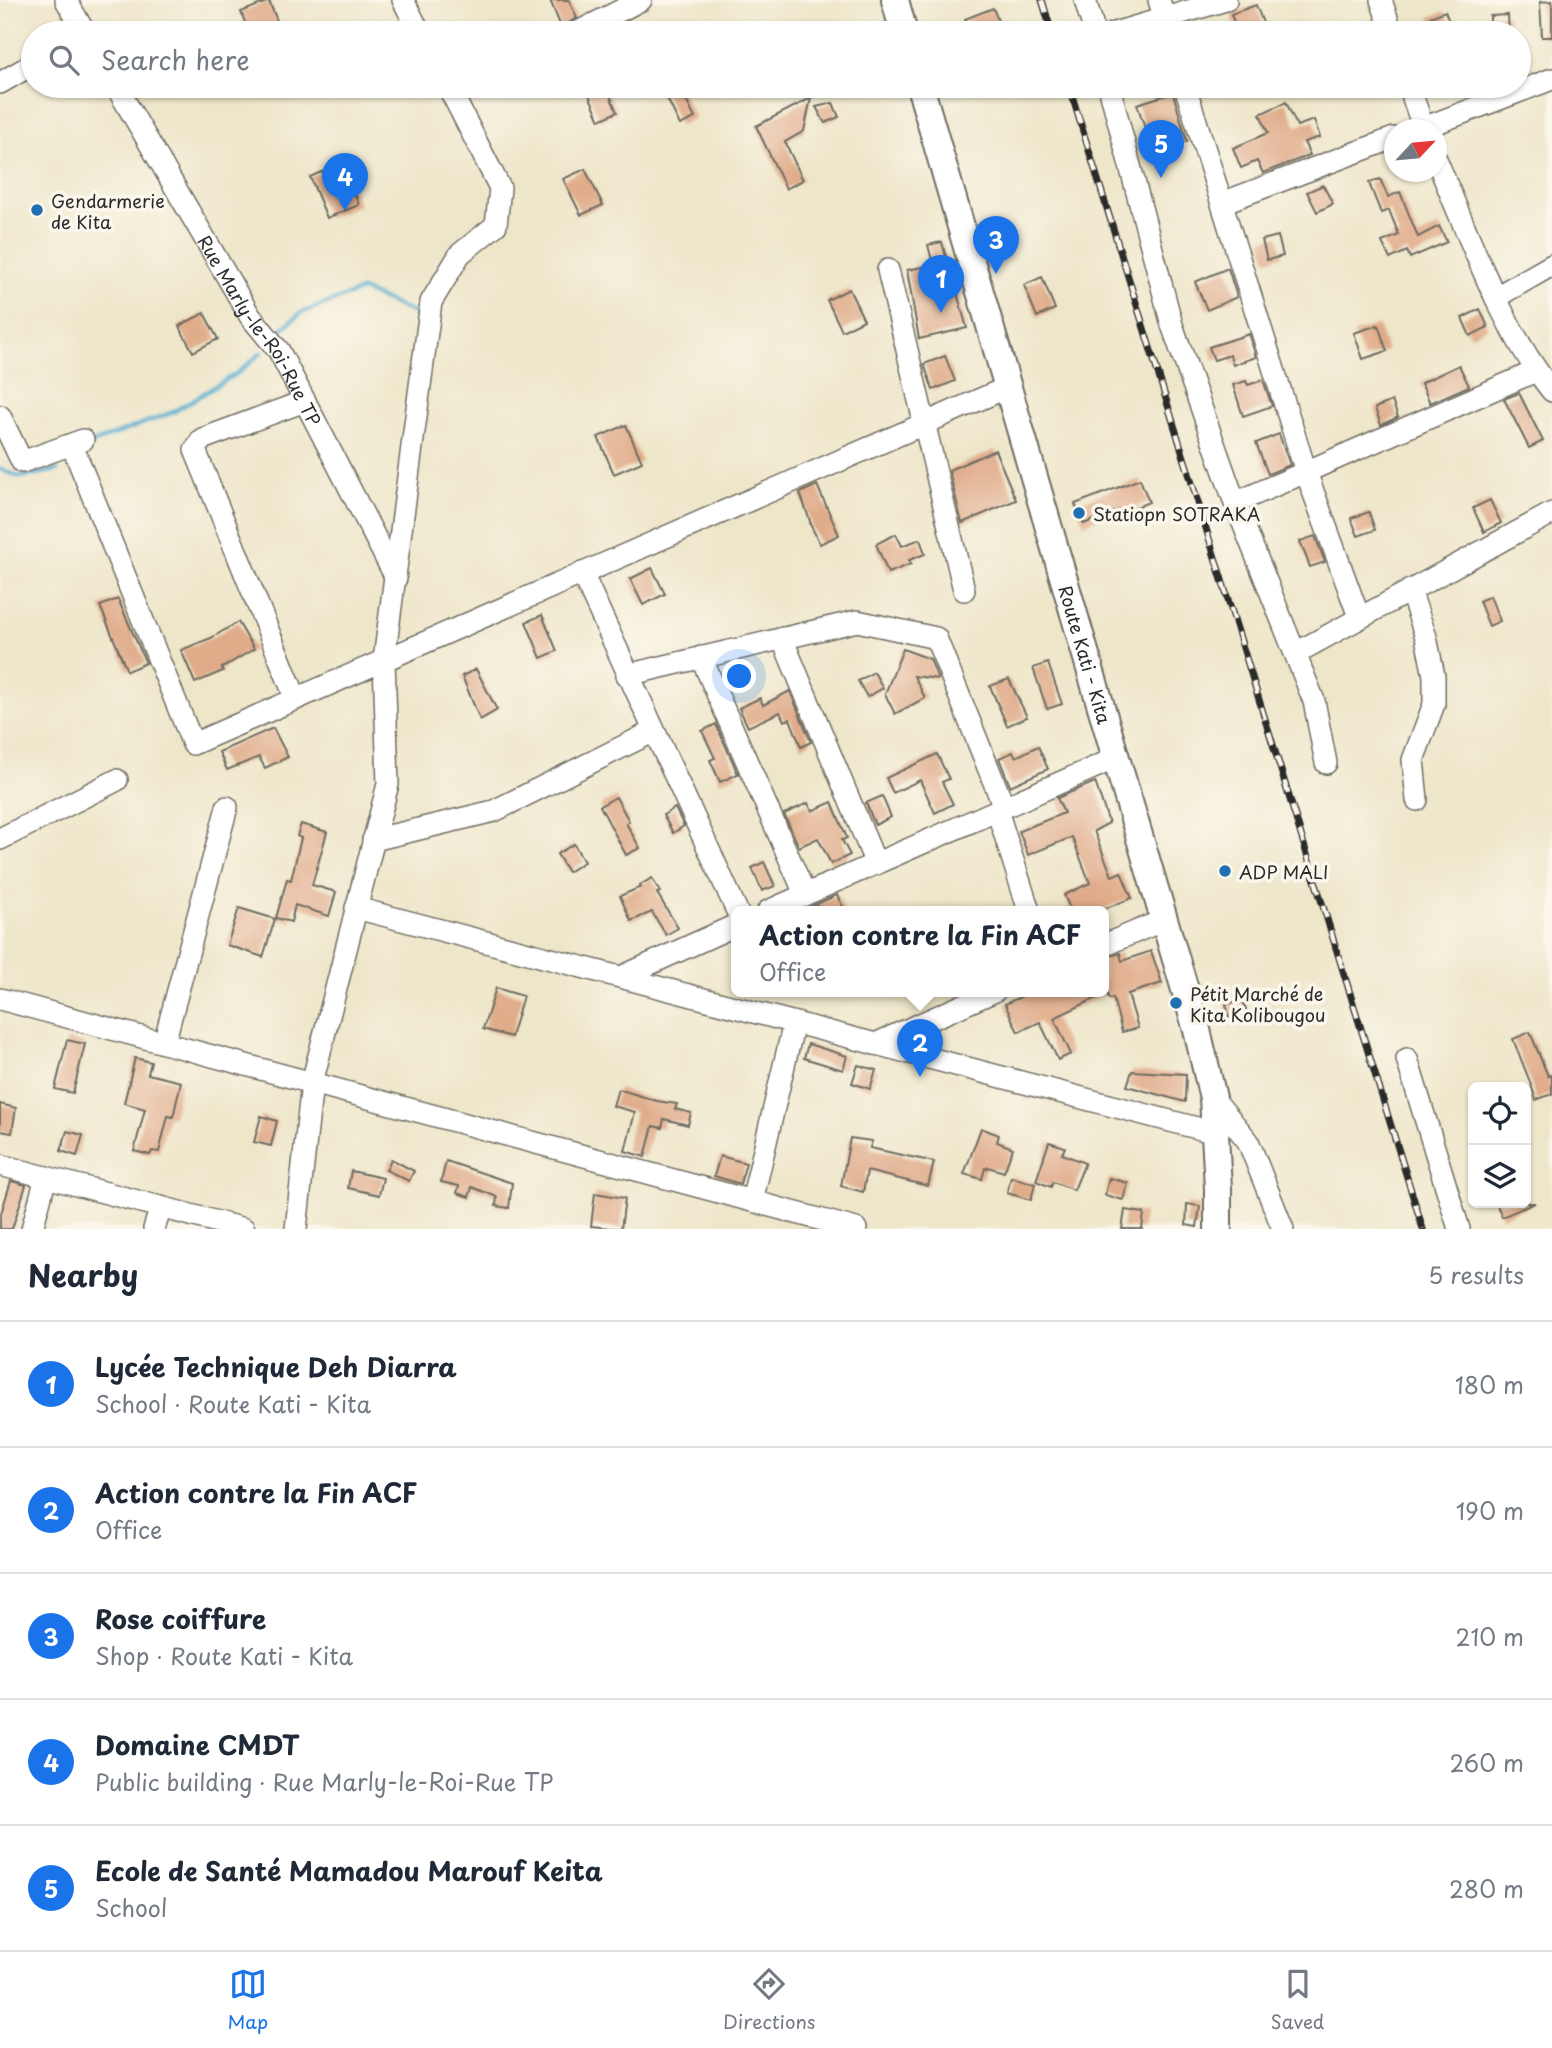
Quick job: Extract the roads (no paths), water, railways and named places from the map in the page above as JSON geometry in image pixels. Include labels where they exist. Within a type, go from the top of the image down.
[{"type":"main road","points":[[895,0],[901,21]]},
{"type":"main road","name":"Route Kati - Kita","points":[[924,98],[1197,1030],[1213,1098],[1218,1229]]},
{"type":"street","points":[[66,0],[78,21]]},
{"type":"street","points":[[403,0],[414,21]]},
{"type":"street","points":[[600,21],[641,0]]},
{"type":"street","points":[[1086,0],[1092,21]]},
{"type":"street","points":[[1164,17],[1226,0]]},
{"type":"street","points":[[1381,0],[1388,21]]},
{"type":"street","points":[[0,83],[21,71]]},
{"type":"street","points":[[1531,87],[1552,79]]},
{"type":"street","name":"Rue Marly-le-Roi-Rue TP","points":[[123,98],[250,316],[279,351],[396,578]]},
{"type":"street","points":[[296,1229],[312,1083],[387,785],[384,660],[431,302],[460,254],[496,225],[500,188],[454,98]]},
{"type":"street","points":[[1112,98],[1172,325],[1235,503],[1314,701],[1326,763]]},
{"type":"street","points":[[1189,98],[1306,472],[1360,617]]},
{"type":"street","points":[[1413,98],[1419,119]]},
{"type":"street","points":[[1447,119],[1503,98]]},
{"type":"street","points":[[1222,203],[1384,142]]},
{"type":"street","points":[[1447,182],[1496,297],[1536,371],[1552,391]]},
{"type":"street","points":[[1496,297],[1552,265]]},
{"type":"street","points":[[888,270],[964,590]]},
{"type":"street","points":[[1235,503],[1536,371]]},
{"type":"street","points":[[0,416],[22,462],[78,443],[193,744],[1008,387]]},
{"type":"street","points":[[296,699],[195,450],[202,439],[305,401]]},
{"type":"street","points":[[1296,653],[1552,513]]},
{"type":"street","points":[[582,573],[735,906]]},
{"type":"street","points":[[1410,590],[1426,637],[1434,676],[1434,704],[1413,760],[1417,800]]},
{"type":"street","points":[[628,675],[857,621],[936,638],[1001,808],[1028,906]]},
{"type":"street","points":[[782,638],[876,864]]},
{"type":"street","points":[[701,657],[805,894]]},
{"type":"street","points":[[373,840],[494,811],[654,731]]},
{"type":"street","points":[[779,906],[1116,758]]},
{"type":"street","points":[[0,839],[117,780]]},
{"type":"street","points":[[164,1043],[227,807]]},
{"type":"street","points":[[356,908],[1216,1133]]},
{"type":"street","points":[[1109,943],[1164,920]]},
{"type":"street","points":[[621,978],[731,927]]},
{"type":"street","points":[[875,1044],[981,997]]},
{"type":"street","points":[[0,999],[856,1229]]},
{"type":"street","points":[[752,1201],[794,1023]]},
{"type":"street","points":[[1407,1059],[1458,1229]]},
{"type":"street","points":[[1213,1098],[1248,1141],[1283,1229]]},
{"type":"street","points":[[0,1165],[244,1229]]},
{"type":"street","points":[[32,1229],[47,1177]]},
{"type":"street","points":[[154,1229],[161,1207]]},
{"type":"waterway","points":[[277,333],[301,313],[362,290],[414,313]]},
{"type":"waterway","points":[[90,444],[173,412],[239,372],[261,353]]},
{"type":"waterway","points":[[0,469],[20,477],[57,470]]},
{"type":"railway","points":[[1042,0],[1048,21]]},
{"type":"railway","points":[[1073,98],[1423,1229]]},
{"type":"place","name":"Ecole de Santé Mamadou Marouf Keita","points":[[1161,178]]},
{"type":"place","name":"Gendarmerie de Kita","points":[[37,210]]},
{"type":"place","name":"Domaine CMDT","points":[[345,211]]},
{"type":"place","name":"Rose coiffure","points":[[996,274]]},
{"type":"place","name":"Lycée Technique Deh Diarra","points":[[941,313]]},
{"type":"place","name":"Statiopn SOTRAKA","points":[[1079,513]]},
{"type":"place","name":"ADP MALI","points":[[1225,871]]},
{"type":"place","name":"Pétit Marché de Kita Kolibougou","points":[[1176,1003]]},
{"type":"place","name":"Action contre la Fin ACF","points":[[920,1077]]}]
